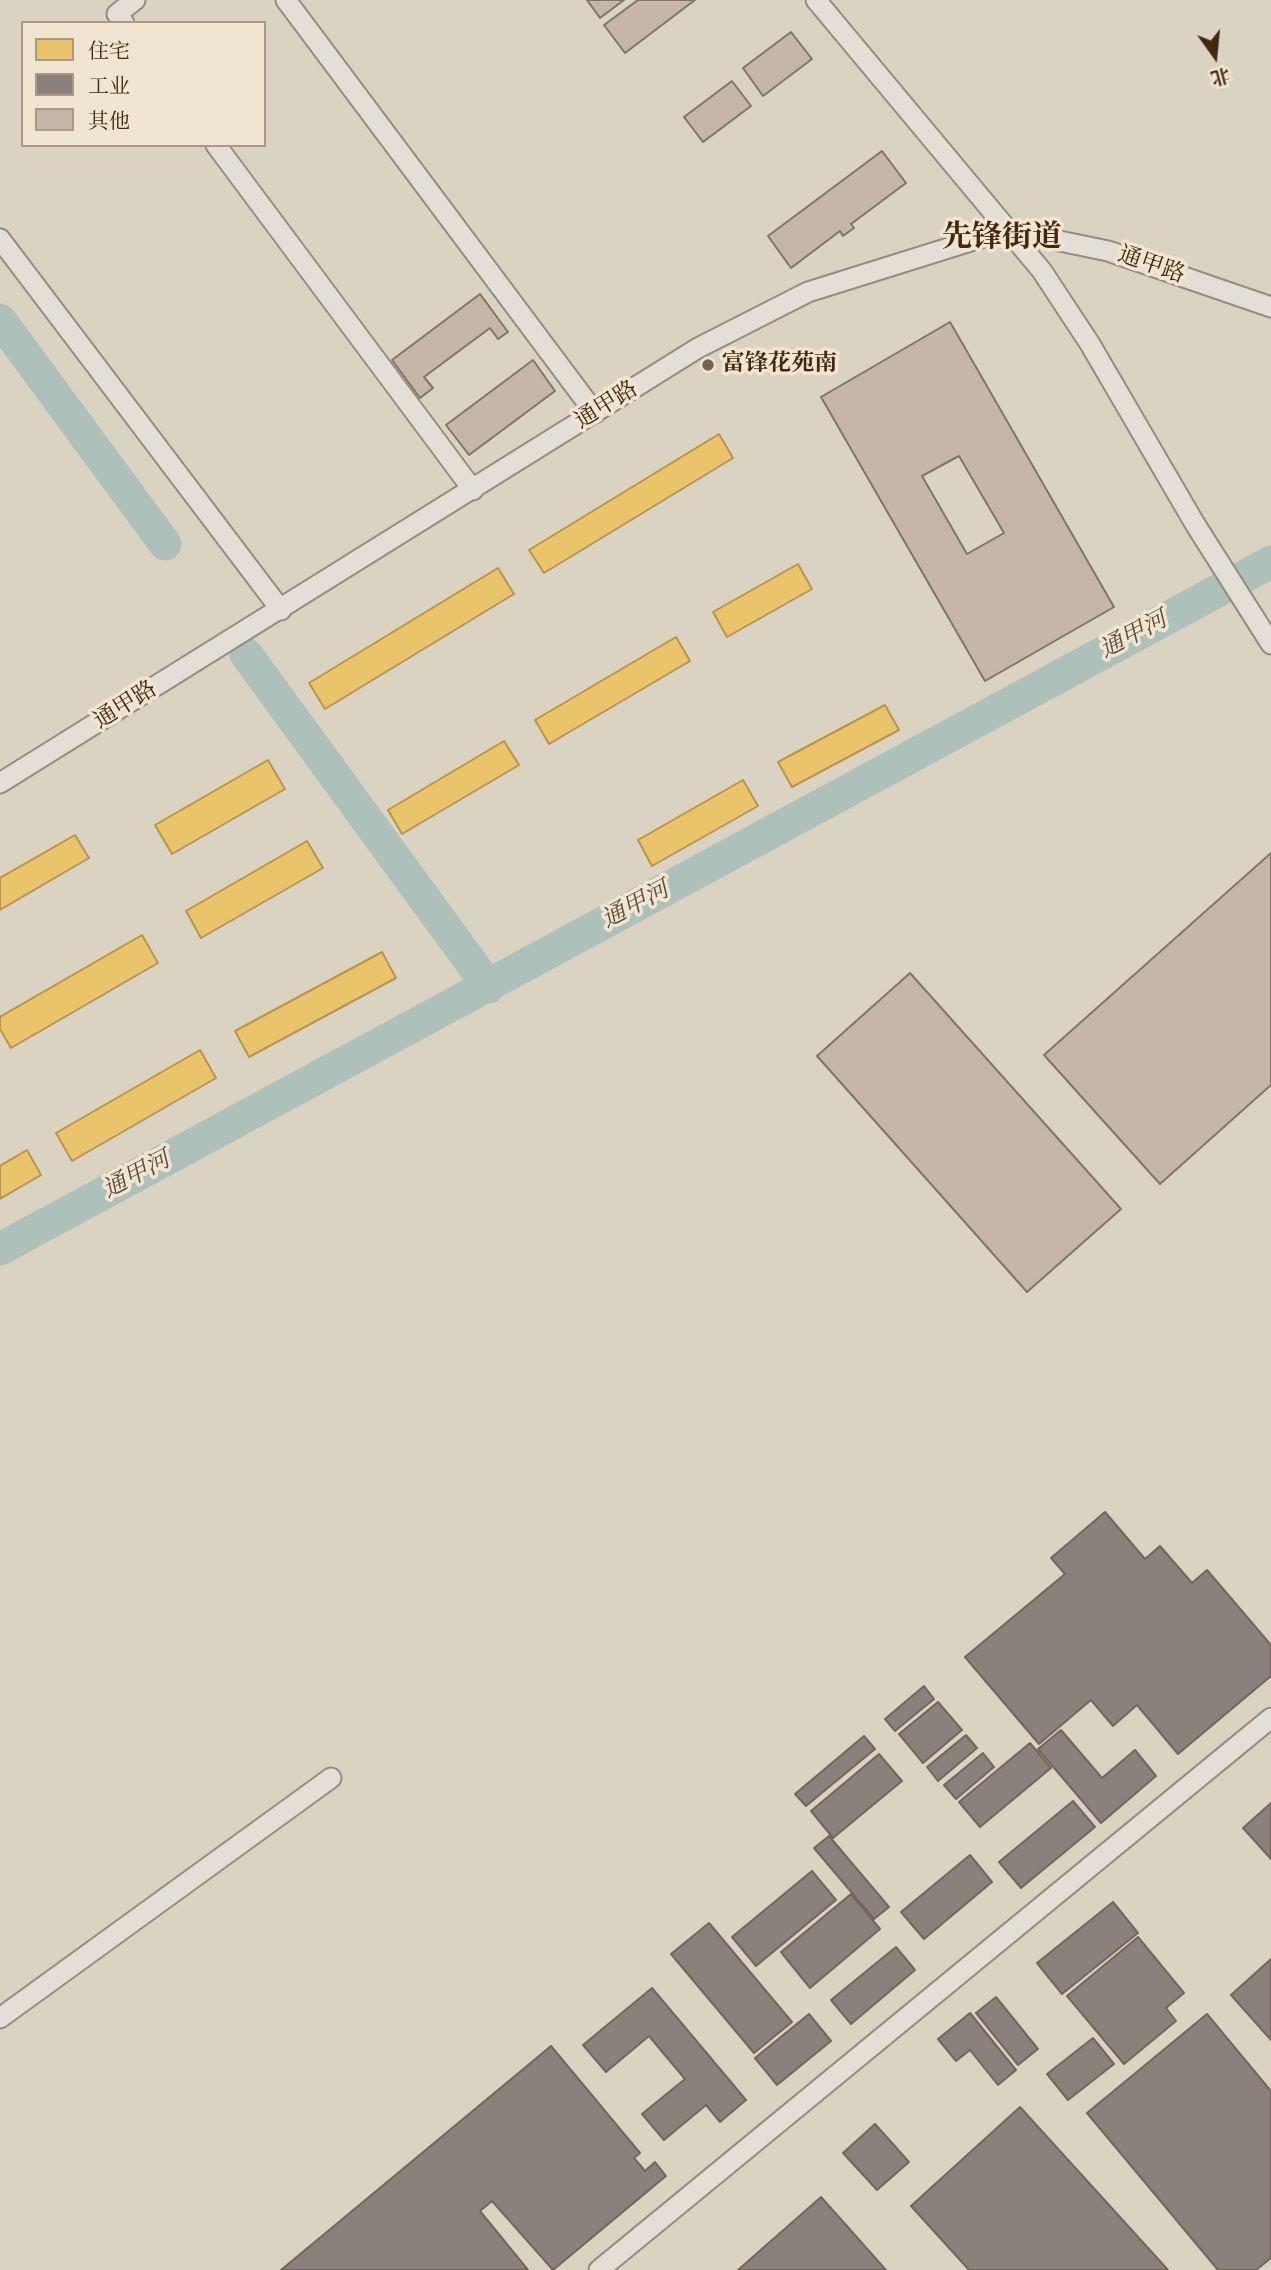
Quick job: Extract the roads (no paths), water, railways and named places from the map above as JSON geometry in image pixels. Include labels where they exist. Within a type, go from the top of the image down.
[{"type":"street","points":[[122,21],[117,14],[135,0]]},
{"type":"street","points":[[286,0],[595,414]]},
{"type":"street","points":[[816,0],[1042,271],[1090,344],[1222,567],[1271,644]]},
{"type":"street","points":[[217,147],[473,491]]},
{"type":"street","name":"通甲路","points":[[0,783],[473,491],[698,348],[808,292],[1006,230],[1108,251],[1271,307]]},
{"type":"street","points":[[0,239],[281,610]]},
{"type":"street","points":[[599,2270],[1271,1718]]},
{"type":"street","points":[[0,2018],[331,1778]]},
{"type":"waterway","points":[[0,320],[165,544]]},
{"type":"waterway","name":"通甲河","points":[[0,1249],[1271,562]]},
{"type":"waterway","points":[[246,654],[489,987]]},
{"type":"place","name":"富锋花苑南","points":[[708,365]]},
{"type":"district","name":"先锋街道","points":[[1002,239]]}]
